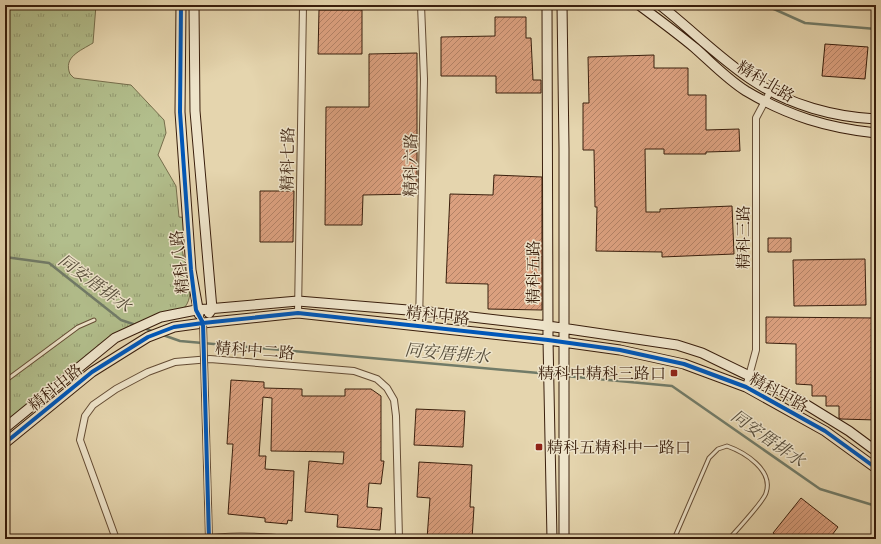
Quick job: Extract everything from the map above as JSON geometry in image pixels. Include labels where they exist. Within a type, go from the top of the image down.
[{"type":"street","name":"精科八路","points":[[181,5],[180,112],[191,270],[196,310],[203,323],[209,539]]},
{"type":"street","name":"精科八路","points":[[194,5],[194,111],[212,309]]},
{"type":"street","name":"精科七路","points":[[298,313],[303,5]]},
{"type":"street","name":"精科六路","points":[[419,325],[424,79],[421,5]]},
{"type":"street","name":"精科五路","points":[[547,5],[548,340],[552,539]]},
{"type":"street","name":"精科五路","points":[[562,5],[564,539]]},
{"type":"street","name":"精科北路","points":[[639,5],[677,33],[731,79],[746,90],[764,100],[791,114],[830,126],[876,133]]},
{"type":"street","name":"精科北路","points":[[660,5],[749,78],[771,90],[796,103],[820,111],[876,119]]},
{"type":"street","name":"精科三路","points":[[746,387],[756,350],[756,118],[764,100],[771,90]]},
{"type":"street","name":"精科中路","points":[[5,428],[115,338],[161,318],[196,310],[298,301],[420,311],[548,326],[564,330],[676,345],[702,353],[750,375],[826,416],[876,451]]},
{"type":"street","points":[[203,323],[212,309]]},
{"type":"street","name":"精科中路","points":[[5,443],[92,372],[148,337],[174,327],[298,313],[548,340],[620,350],[684,364],[746,387],[825,431],[876,468]]},
{"type":"street","name":"精科中二路","points":[[116,539],[80,440],[84,416],[94,405],[116,389],[148,372],[175,362],[210,359],[354,371],[377,379],[387,388],[394,400],[396,416],[399,539]]},
{"type":"street","points":[[200,539],[224,536],[261,536],[288,539]]},
{"type":"lane","points":[[5,381],[78,327],[94,320]]},
{"type":"lane","points":[[674,539],[709,458],[718,449],[727,446],[741,451],[759,465],[767,483],[766,494],[729,539]]},
{"type":"green space","points":[[5,5],[96,5],[93,43],[78,52],[71,59],[68,68],[70,74],[74,78],[131,85],[164,120],[166,133],[158,155],[176,186],[179,217],[189,218],[190,235],[181,245],[190,286],[190,294],[185,307],[136,329],[11,418],[5,417]]},
{"type":"building","points":[[319,10],[362,10],[362,54],[318,54]]},
{"type":"building","points":[[495,17],[526,17],[526,38],[531,38],[533,80],[541,80],[541,93],[496,93],[496,76],[441,76],[441,37],[495,36]]},
{"type":"building","points":[[825,44],[868,47],[865,79],[822,76]]},
{"type":"building","points":[[417,53],[417,194],[363,195],[362,225],[325,225],[326,107],[369,107],[369,54]]},
{"type":"building","points":[[654,55],[654,68],[688,68],[688,95],[706,95],[706,130],[739,129],[740,151],[706,152],[706,154],[664,154],[664,149],[645,149],[646,212],[660,212],[660,209],[732,206],[734,254],[662,257],[662,252],[596,251],[597,207],[595,207],[594,150],[583,150],[583,103],[589,103],[588,57]]},
{"type":"building","points":[[494,175],[542,177],[542,310],[488,309],[488,284],[446,283],[450,194],[493,195]]},
{"type":"building","points":[[260,191],[294,191],[293,242],[260,242]]},
{"type":"building","points":[[768,238],[791,238],[791,252],[768,252]]},
{"type":"building","points":[[865,259],[866,305],[794,306],[793,260]]},
{"type":"building","points":[[766,317],[876,318],[876,420],[841,419],[839,418],[839,406],[826,406],[826,396],[812,396],[812,385],[796,384],[796,344],[766,343]]},
{"type":"building","points":[[231,380],[264,382],[264,388],[302,389],[302,396],[345,396],[345,389],[371,389],[381,396],[381,461],[384,461],[381,484],[369,483],[367,507],[382,508],[380,530],[337,527],[338,515],[305,512],[309,461],[343,464],[344,452],[271,451],[272,398],[263,397],[259,456],[266,456],[265,469],[294,471],[292,521],[288,520],[287,524],[265,522],[265,518],[228,514],[233,444],[227,444]]},
{"type":"building","points":[[416,409],[465,411],[463,447],[414,445]]},
{"type":"building","points":[[419,462],[472,465],[470,507],[474,507],[472,539],[427,539],[430,498],[417,497]]},
{"type":"building","points":[[801,498],[838,527],[829,539],[781,539],[773,533]]},
{"type":"waterway","points":[[765,5],[805,23],[876,29]]},
{"type":"waterway","name":"同安厝排水","points":[[5,257],[49,263],[121,320],[136,325]]},
{"type":"waterway","name":"同安厝排水","points":[[144,328],[154,332]]},
{"type":"waterway","name":"同安厝排水","points":[[163,335],[180,341],[561,375]]},
{"type":"waterway","name":"同安厝排水","points":[[566,376],[672,386],[820,489],[876,506]]},
{"type":"cycle path","points":[[181,5],[180,112],[191,270],[196,310],[203,323],[209,539]]},
{"type":"cycle path","points":[[5,443],[92,372],[148,337],[174,327],[298,313],[548,340],[620,350],[684,364],[746,387],[825,431],[876,468]]},
{"type":"place","name":"精科中精科三路口","points":[[674,373]]},
{"type":"place","name":"精科五精科中一路口","points":[[539,447]]}]
